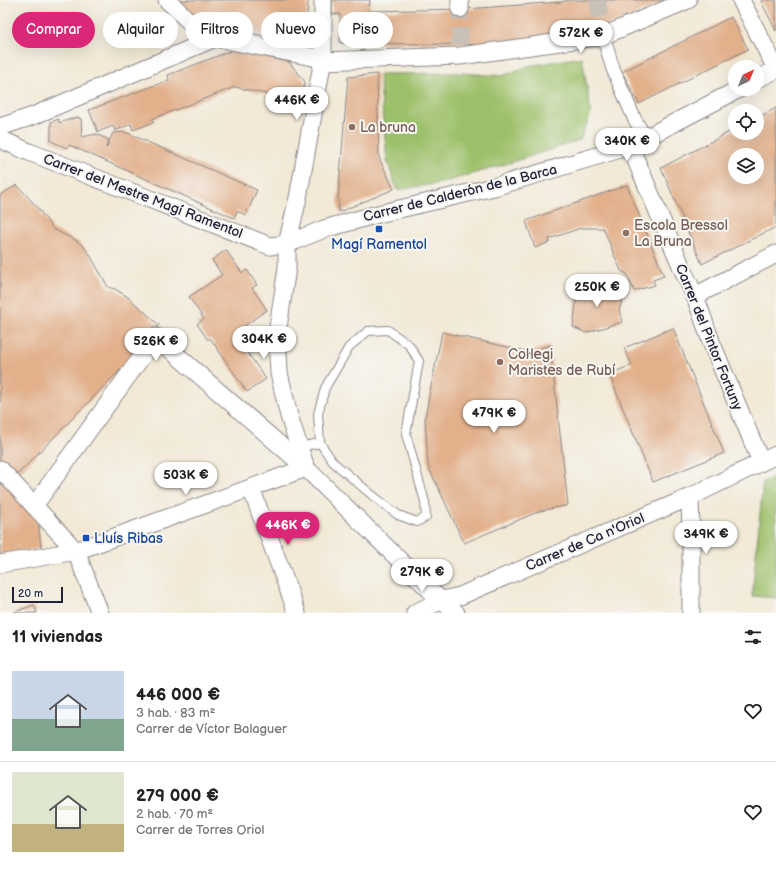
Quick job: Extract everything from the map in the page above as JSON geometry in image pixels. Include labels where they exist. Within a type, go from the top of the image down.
[{"type":"street","points":[[167,0],[186,18]]},
{"type":"street","points":[[306,468],[288,416],[279,373],[277,334],[287,268],[287,244],[298,198],[323,60],[323,0]]},
{"type":"street","points":[[253,46],[323,60],[460,50],[602,31],[688,0]]},
{"type":"street","points":[[740,0],[776,69],[764,76]]},
{"type":"street","points":[[602,31],[613,69],[634,118],[646,139]]},
{"type":"street","points":[[0,127],[33,116],[192,48]]},
{"type":"street","name":"Carrer de Calderón de la Barca","points":[[287,244],[324,229],[374,215],[494,187],[630,146],[728,95]]},
{"type":"street","name":"Carrer del Mestre Magí Ramentol","points":[[0,139],[28,152],[270,246],[287,244]]},
{"type":"street","name":"Carrer del Pintor Fortuny","points":[[630,146],[695,296],[712,344],[768,459]]},
{"type":"street","points":[[695,296],[776,254]]},
{"type":"street","points":[[34,506],[156,338],[306,468],[434,594],[456,613]]},
{"type":"street","name":"Carrer de Ca n'Oriol","points":[[415,613],[442,600],[460,596],[690,497],[768,459]]},
{"type":"street","points":[[0,564],[76,551],[306,468]]},
{"type":"street","points":[[0,470],[76,551],[100,613]]},
{"type":"street","points":[[251,488],[298,613]]},
{"type":"street","points":[[690,497],[691,613]]},
{"type":"lane","points":[[388,330],[409,345],[419,361],[406,434],[425,502],[426,517],[417,522],[398,515],[333,462],[320,443],[318,414],[325,388],[349,347],[368,331],[388,330]]},
{"type":"lane","points":[[299,447],[320,443]]},
{"type":"green space","points":[[582,57],[591,113],[580,140],[441,183],[397,190],[387,161],[379,74],[462,73],[502,76],[528,66]]},
{"type":"green space","points":[[776,476],[776,598],[752,596],[763,482]]},
{"type":"building","points":[[178,0],[308,0],[307,12],[261,12],[261,35],[253,34],[253,12],[189,12]]},
{"type":"building","points":[[332,0],[370,0],[369,11],[466,9],[561,2],[569,0],[666,0],[624,20],[575,34],[502,45],[393,44],[393,12],[338,12],[338,14],[332,14]]},
{"type":"building","points":[[776,0],[776,31],[761,1]]},
{"type":"building","points":[[731,17],[748,49],[639,104],[622,72]]},
{"type":"building","points":[[233,50],[289,62],[305,82],[301,102],[235,87],[152,119],[154,122],[133,130],[131,124],[115,131],[113,126],[98,132],[89,110],[169,80],[168,75]]},
{"type":"building","points":[[377,74],[379,158],[394,189],[339,212],[338,199],[348,77]]},
{"type":"building","points":[[776,108],[776,227],[702,264],[661,168],[728,133],[728,140],[764,140],[764,114]]},
{"type":"building","points":[[77,117],[81,119],[82,137],[96,134],[109,140],[106,148],[113,133],[125,132],[257,190],[246,215],[237,211],[234,218],[69,145],[67,148],[51,141],[51,122],[59,119],[59,123]]},
{"type":"building","points":[[17,185],[37,207],[53,229],[77,241],[84,247],[108,287],[115,289],[128,297],[159,325],[124,366],[16,476],[0,461],[0,195]]},
{"type":"building","name":"Escola Bressol La Bruna","points":[[627,185],[664,276],[653,280],[655,285],[634,291],[627,274],[621,271],[603,228],[581,228],[549,239],[550,242],[535,248],[526,221]]},
{"type":"building","points":[[226,250],[242,273],[247,270],[257,285],[252,288],[267,310],[244,326],[254,342],[245,349],[266,379],[247,392],[210,338],[208,340],[197,324],[204,319],[189,297],[222,275],[212,260]]},
{"type":"building","points":[[584,279],[624,295],[619,310],[622,322],[586,333],[573,327],[577,296]]},
{"type":"building","points":[[673,328],[724,453],[653,482],[609,374],[632,365],[624,348]]},
{"type":"building","points":[[442,332],[529,352],[550,345],[568,505],[540,511],[464,543],[428,466],[425,417]]},
{"type":"building","points":[[0,477],[38,518],[41,548],[0,555]]},
{"type":"building","points":[[34,605],[37,613],[12,613]]},
{"type":"tunnel","points":[[598,0],[600,26]]},
{"type":"tunnel","points":[[460,9],[460,45]]},
{"type":"place","name":"La bruna","points":[[352,127]]},
{"type":"place","name":"Magí Ramentol","points":[[379,229]]},
{"type":"place","name":"Escola Bressol La Bruna","points":[[626,233]]},
{"type":"place","name":"Col·legi Maristes de Rubí","points":[[500,362]]},
{"type":"place","name":"Lluís Ribas","points":[[86,538]]}]
